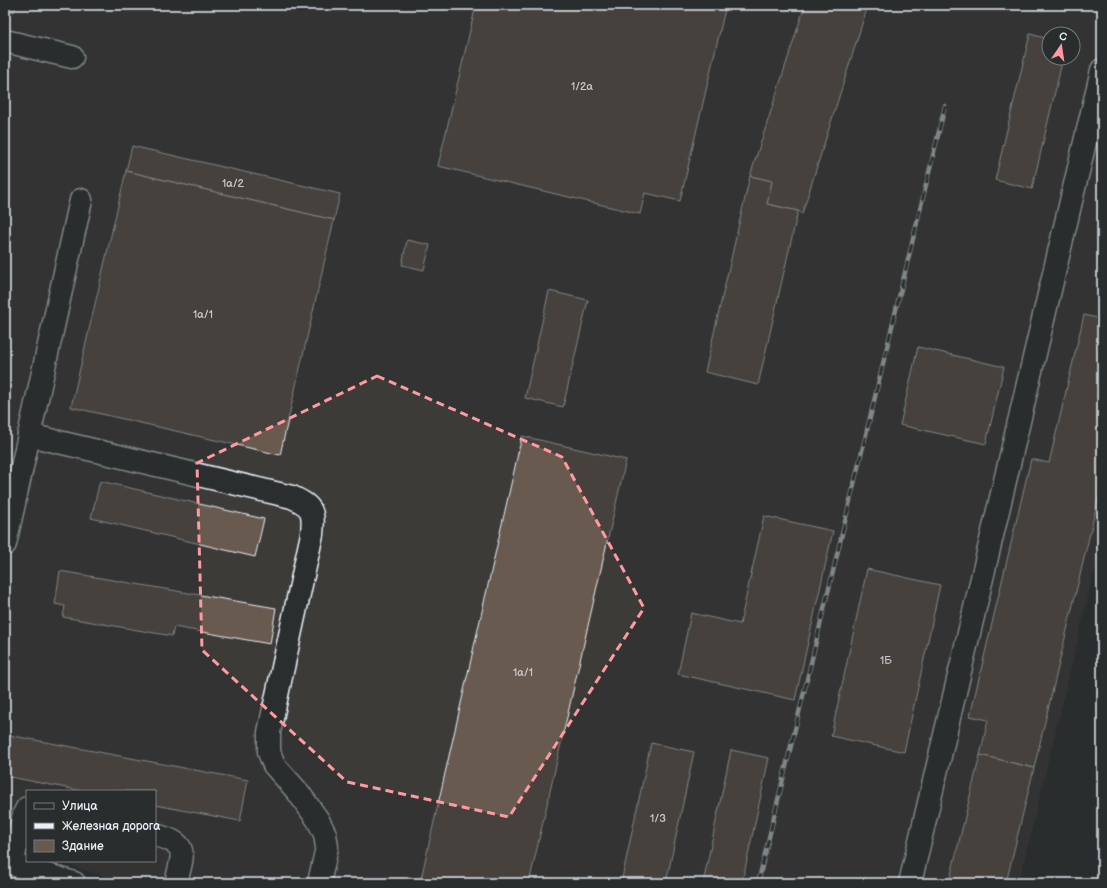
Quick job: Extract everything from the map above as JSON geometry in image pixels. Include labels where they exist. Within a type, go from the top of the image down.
[{"type":"main road","points":[[5,41],[72,57]]},
{"type":"main road","points":[[910,883],[1102,70]]},
{"type":"main road","points":[[5,544],[81,200]]},
{"type":"main road","points":[[29,435],[292,497],[303,502],[311,509],[313,520],[312,534],[269,732],[269,752],[274,765],[298,792],[318,820],[325,834],[328,847],[319,883]]},
{"type":"main road","points":[[26,810],[8,863],[74,883]]},
{"type":"main road","points":[[156,835],[176,842],[180,848],[182,859],[176,883]]},
{"type":"highlighted area","points":[[377,376],[562,457],[644,608],[509,817],[347,782],[202,650],[197,463]]},
{"type":"shaded area","points":[[5,5],[1102,5],[1102,539],[1019,883],[126,883],[59,862],[156,862],[156,790],[26,790],[26,852],[5,845]]},
{"type":"building","points":[[5,5],[16,5],[14,12],[5,10]]},
{"type":"building","points":[[476,5],[726,5],[680,201],[645,193],[640,214],[438,166]]},
{"type":"building","points":[[805,5],[868,5],[802,214],[798,211],[767,204],[772,181],[750,176]]},
{"type":"building","points":[[1030,34],[1041,37],[1041,66],[1061,66],[1032,189],[995,180]]},
{"type":"building","points":[[132,146],[340,194],[334,220],[126,171]]},
{"type":"building","points":[[126,171],[334,220],[280,455],[71,407]]},
{"type":"building","points":[[750,176],[772,181],[767,204],[798,211],[758,385],[705,372]]},
{"type":"building","points":[[407,240],[430,245],[424,270],[402,265]]},
{"type":"building","points":[[549,291],[588,300],[563,407],[525,398]]},
{"type":"building","points":[[1084,315],[1102,319],[1102,483],[1034,768],[980,755],[988,720],[970,716],[1031,459],[1049,463]]},
{"type":"building","points":[[918,347],[1004,367],[986,444],[900,425]]},
{"type":"building","points":[[522,436],[626,460],[529,883],[420,883]]},
{"type":"building","points":[[100,481],[264,519],[255,557],[91,518]]},
{"type":"building","points":[[764,516],[833,531],[795,700],[678,674],[691,613],[740,624]]},
{"type":"building","points":[[867,569],[940,585],[904,752],[831,736]]},
{"type":"building","points":[[60,571],[276,608],[270,644],[174,627],[172,636],[63,617],[65,606],[55,604]]},
{"type":"building","points":[[8,735],[248,780],[240,821],[156,805],[156,790],[77,790],[5,776],[5,749]]},
{"type":"building","points":[[651,743],[694,752],[666,883],[621,883]]},
{"type":"building","points":[[731,750],[769,758],[742,883],[703,883]]},
{"type":"building","points":[[980,755],[1034,768],[1006,883],[949,883]]},
{"type":"railway","points":[[758,883],[945,106]]}]
